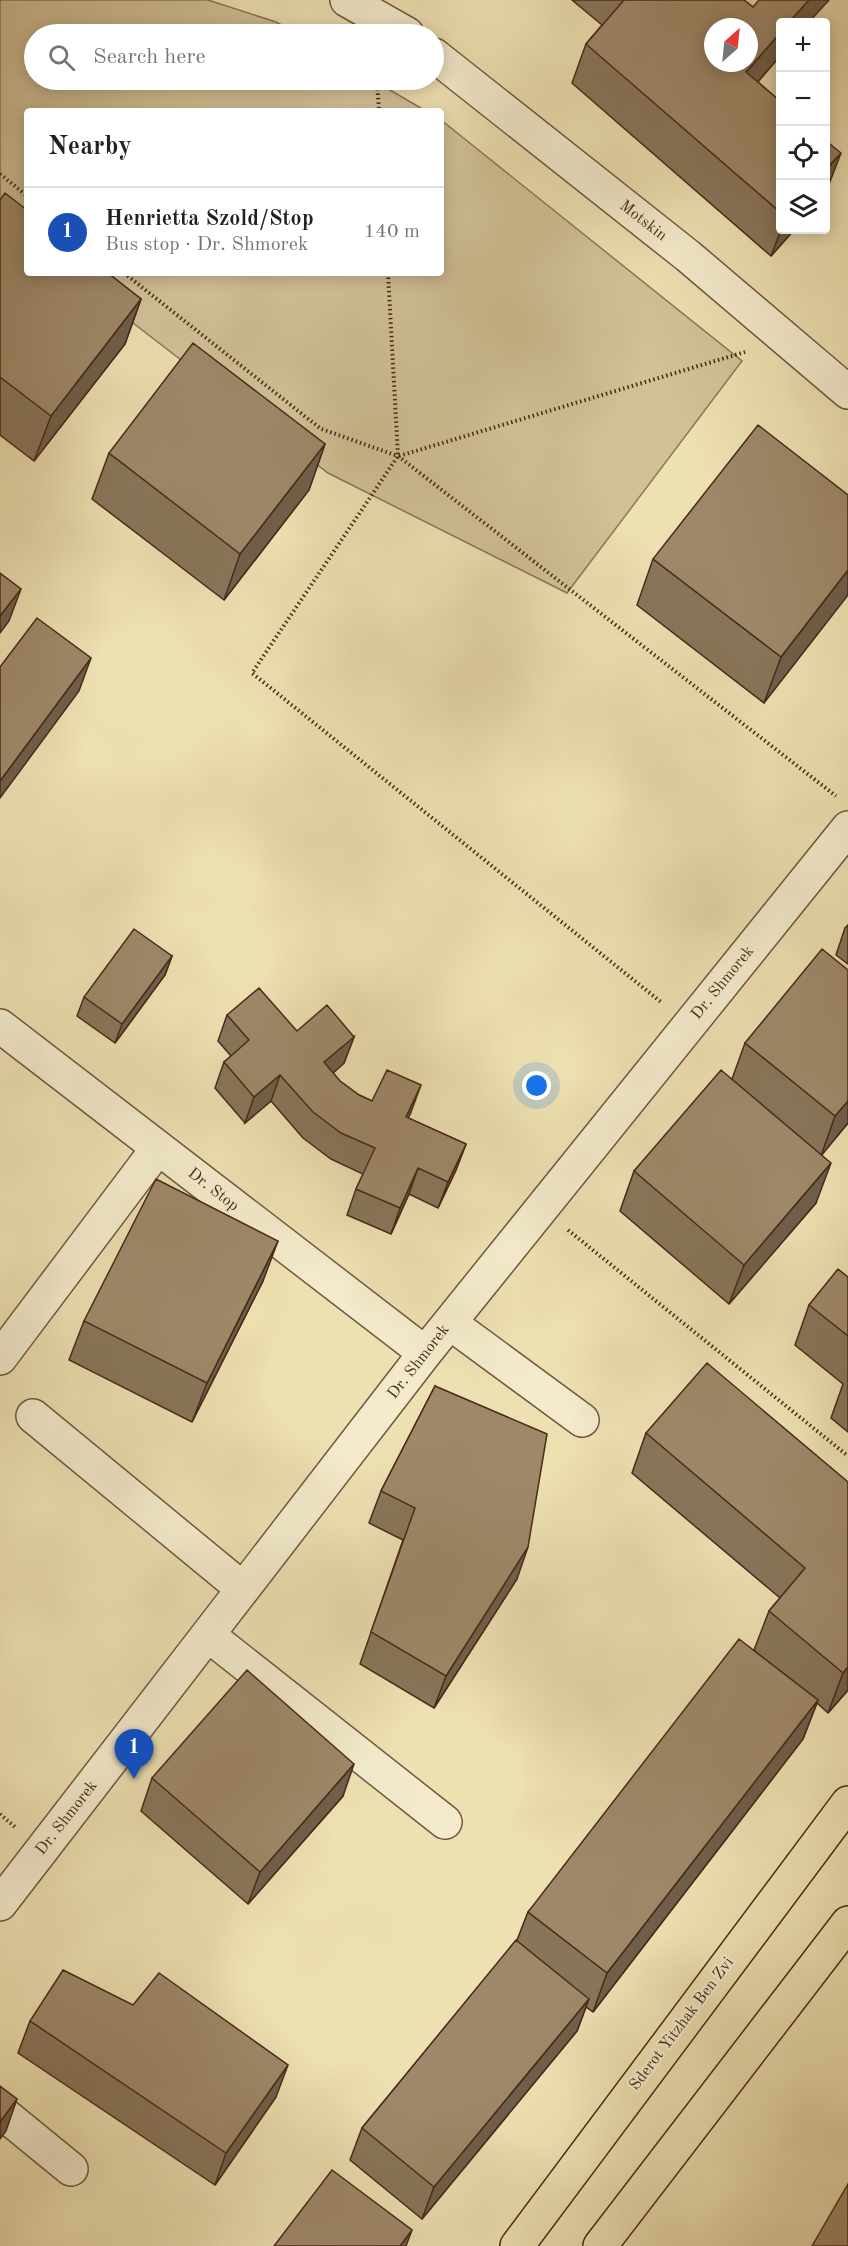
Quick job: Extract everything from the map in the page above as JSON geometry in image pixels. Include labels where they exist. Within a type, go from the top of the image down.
[{"type":"main road","name":"Sderot Yitzhak Ben Zvi","points":[[516,2246],[848,1803]]},
{"type":"main road","points":[[600,2246],[848,1923]]},
{"type":"street","points":[[346,0],[388,24]]},
{"type":"street","name":"Motskin","points":[[444,63],[688,256],[848,392]]},
{"type":"street","name":"Dr. Shmorek","points":[[0,1904],[425,1353],[848,828]]},
{"type":"street","name":"Dr. Stop","points":[[0,1026],[425,1353]]},
{"type":"street","points":[[0,1358],[158,1148]]},
{"type":"street","points":[[450,1323],[582,1420]]},
{"type":"street","points":[[33,1416],[243,1589]]},
{"type":"street","points":[[208,1635],[445,1822]]},
{"type":"street","points":[[0,2110],[71,2169]]},
{"type":"path","points":[[378,90],[379,108]]},
{"type":"path","points":[[0,174],[24,194]]},
{"type":"path","points":[[128,276],[321,429],[398,456],[839,797]]},
{"type":"path","points":[[388,276],[398,456],[252,674],[690,1025]]},
{"type":"path","points":[[398,456],[787,340]]},
{"type":"path","points":[[542,1209],[848,1455]]},
{"type":"shaded area","points":[[0,0],[208,0],[280,24],[24,24],[24,90],[390,90],[421,108],[24,108],[24,239],[0,220]]},
{"type":"shaded area","points":[[444,122],[742,361],[567,593],[328,473],[72,276],[444,276]]},
{"type":"building","points":[[624,0],[744,0],[753,7],[759,0],[809,0],[793,18],[776,18],[776,38],[758,58],[758,18],[704,18],[704,72],[746,72],[776,98],[776,209],[586,44]]},
{"type":"building","points":[[830,144],[841,153],[830,165]]},
{"type":"building","points":[[5,193],[24,208],[24,276],[112,276],[141,299],[51,416],[0,377],[0,200]]},
{"type":"building","points":[[193,343],[325,444],[240,554],[109,453]]},
{"type":"building","points":[[758,425],[848,495],[848,570],[781,657],[653,559]]},
{"type":"building","points":[[0,573],[21,589],[0,616]]},
{"type":"building","points":[[37,618],[91,658],[0,781],[0,667]]},
{"type":"building","points":[[134,929],[172,956],[122,1024],[84,997]]},
{"type":"building","points":[[822,949],[848,970],[848,1101],[835,1116],[745,1043]]},
{"type":"building","points":[[259,988],[297,1031],[327,1005],[354,1037],[324,1062],[340,1081],[359,1095],[372,1101],[387,1070],[421,1085],[406,1117],[466,1144],[448,1182],[418,1168],[400,1208],[356,1189],[375,1148],[341,1133],[313,1112],[280,1075],[254,1097],[224,1062],[249,1040],[227,1015]]},
{"type":"building","points":[[721,1070],[831,1163],[744,1265],[634,1171]]},
{"type":"building","points":[[156,1179],[278,1241],[207,1383],[84,1321]]},
{"type":"building","points":[[838,1269],[848,1277],[848,1336],[809,1305]]},
{"type":"building","points":[[707,1363],[848,1482],[848,1667],[843,1673],[769,1611],[805,1568],[646,1433]]},
{"type":"building","points":[[435,1386],[547,1434],[528,1547],[446,1676],[371,1632],[415,1508],[381,1491]]},
{"type":"building","points":[[739,1639],[818,1700],[607,1973],[528,1912]]},
{"type":"building","points":[[247,1670],[354,1764],[260,1872],[152,1778]]},
{"type":"building","points":[[516,1940],[589,1999],[434,2187],[362,2128]]},
{"type":"building","points":[[63,1970],[133,2005],[159,1973],[288,2065],[226,2153],[30,2021]]},
{"type":"building","points":[[0,2086],[17,2099],[0,2122]]},
{"type":"building","points":[[332,2170],[412,2230],[400,2246],[274,2246]]},
{"type":"building","points":[[848,2184],[848,2246],[812,2246]]},
{"type":"place","name":"Henrietta Szold/Stop","points":[[134,1779]]}]
